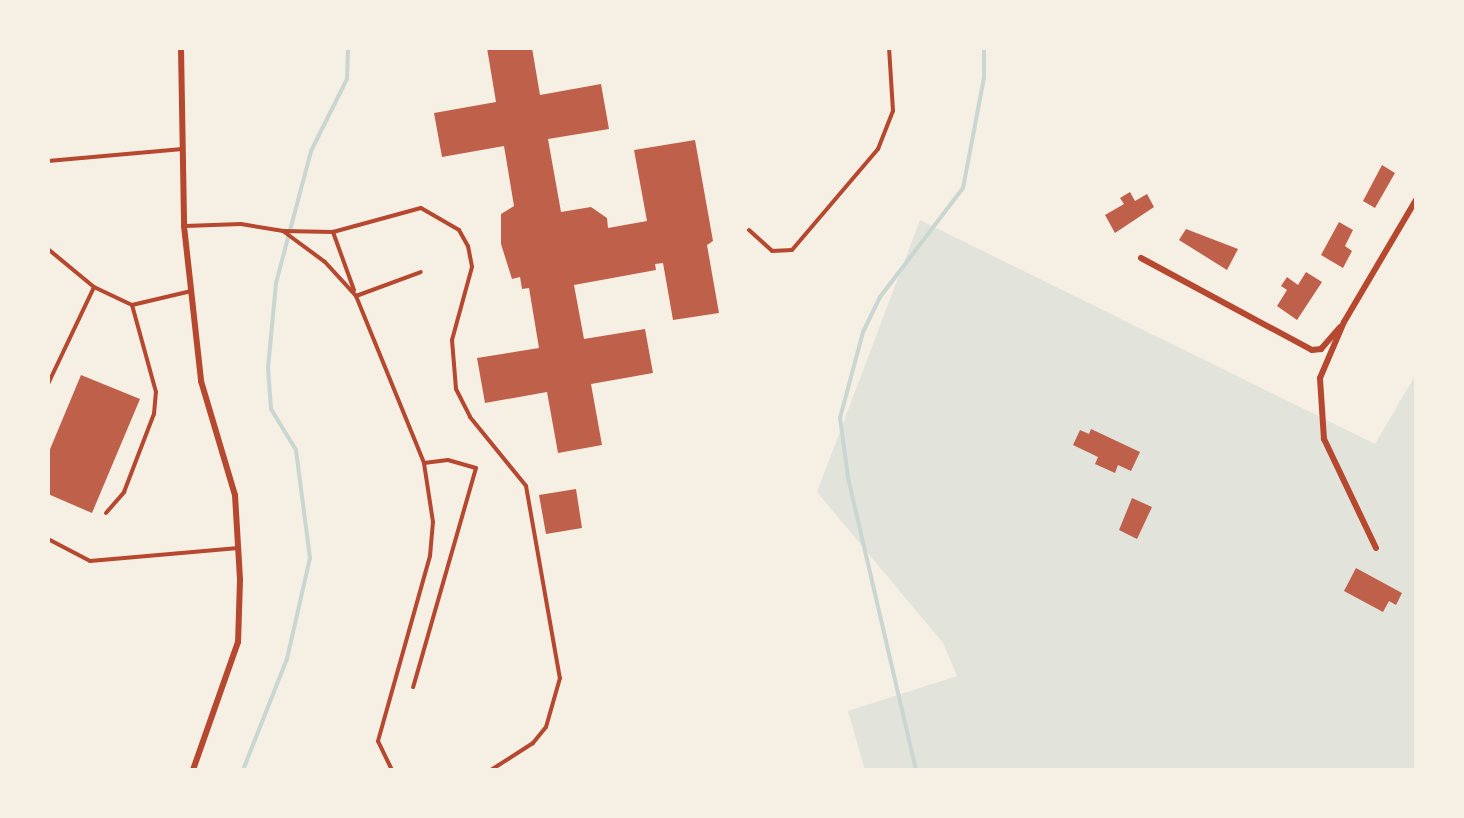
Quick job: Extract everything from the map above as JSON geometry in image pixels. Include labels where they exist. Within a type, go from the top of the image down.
[{"type":"street","points":[[182,48],[184,226],[201,381],[235,495],[238,548],[238,642],[193,770]]},
{"type":"street","points":[[1376,548],[1324,439],[1320,378],[1344,322],[1416,200]]},
{"type":"street","points":[[1141,258],[1312,350],[1321,350],[1344,322]]},
{"type":"lane","points":[[749,230],[765,247],[792,250],[878,149],[893,111],[889,48]]},
{"type":"lane","points":[[48,161],[183,149]]},
{"type":"lane","points":[[184,226],[241,224],[283,231],[333,232],[421,208],[459,230],[468,246],[472,267],[452,340],[456,389],[471,417],[526,486],[560,678],[546,727],[533,743],[491,770]]},
{"type":"lane","points":[[283,231],[355,293]]},
{"type":"lane","points":[[333,232],[355,293],[424,463],[433,522],[430,556],[378,741],[392,770]]},
{"type":"lane","points":[[48,249],[93,287],[132,305],[191,291]]},
{"type":"lane","points":[[355,293],[421,272]]},
{"type":"lane","points":[[48,384],[93,287]]},
{"type":"lane","points":[[106,513],[124,492],[154,414],[156,392],[132,305]]},
{"type":"lane","points":[[413,687],[476,468],[448,460],[424,463]]},
{"type":"lane","points":[[48,539],[90,561],[238,548]]},
{"type":"shaded area","points":[[920,220],[1375,444],[1416,374],[1416,770],[865,770],[848,711],[957,676],[943,643],[817,492]]},
{"type":"building","points":[[487,48],[532,48],[540,95],[601,84],[609,129],[548,139],[561,212],[591,207],[607,218],[608,228],[647,221],[634,150],[695,140],[713,241],[707,245],[719,313],[673,320],[663,263],[655,264],[656,270],[574,285],[584,339],[645,329],[653,373],[591,384],[602,445],[558,453],[547,392],[485,403],[477,358],[539,348],[529,288],[522,289],[520,277],[512,279],[501,244],[501,214],[514,206],[504,146],[442,157],[434,113],[496,102]]},
{"type":"building","points":[[1382,165],[1395,173],[1375,208],[1363,201]]},
{"type":"building","points":[[1130,192],[1135,201],[1147,194],[1154,207],[1115,233],[1105,215],[1124,204],[1120,198]]},
{"type":"building","points":[[1339,222],[1353,230],[1345,246],[1352,251],[1343,268],[1321,255]]},
{"type":"building","points":[[1186,229],[1238,249],[1227,270],[1179,240]]},
{"type":"building","points":[[1306,272],[1322,282],[1297,320],[1277,306],[1287,290],[1281,286],[1287,277],[1298,285]]},
{"type":"building","points":[[81,375],[140,399],[92,513],[48,494],[48,454]]},
{"type":"building","points":[[1091,429],[1140,452],[1131,471],[1118,465],[1115,473],[1095,464],[1098,457],[1073,445],[1080,430],[1089,434]]},
{"type":"building","points":[[576,489],[582,528],[546,534],[539,495]]},
{"type":"building","points":[[1132,498],[1152,507],[1137,539],[1119,530]]},
{"type":"building","points":[[1356,568],[1402,593],[1396,605],[1389,601],[1383,612],[1344,591]]},
{"type":"waterway","points":[[243,770],[287,659],[310,558],[296,450],[271,409],[268,368],[276,283],[311,151],[347,79],[348,48]]},
{"type":"waterway","points":[[916,770],[848,477],[840,418],[863,332],[880,297],[963,188],[984,78],[984,48]]}]
